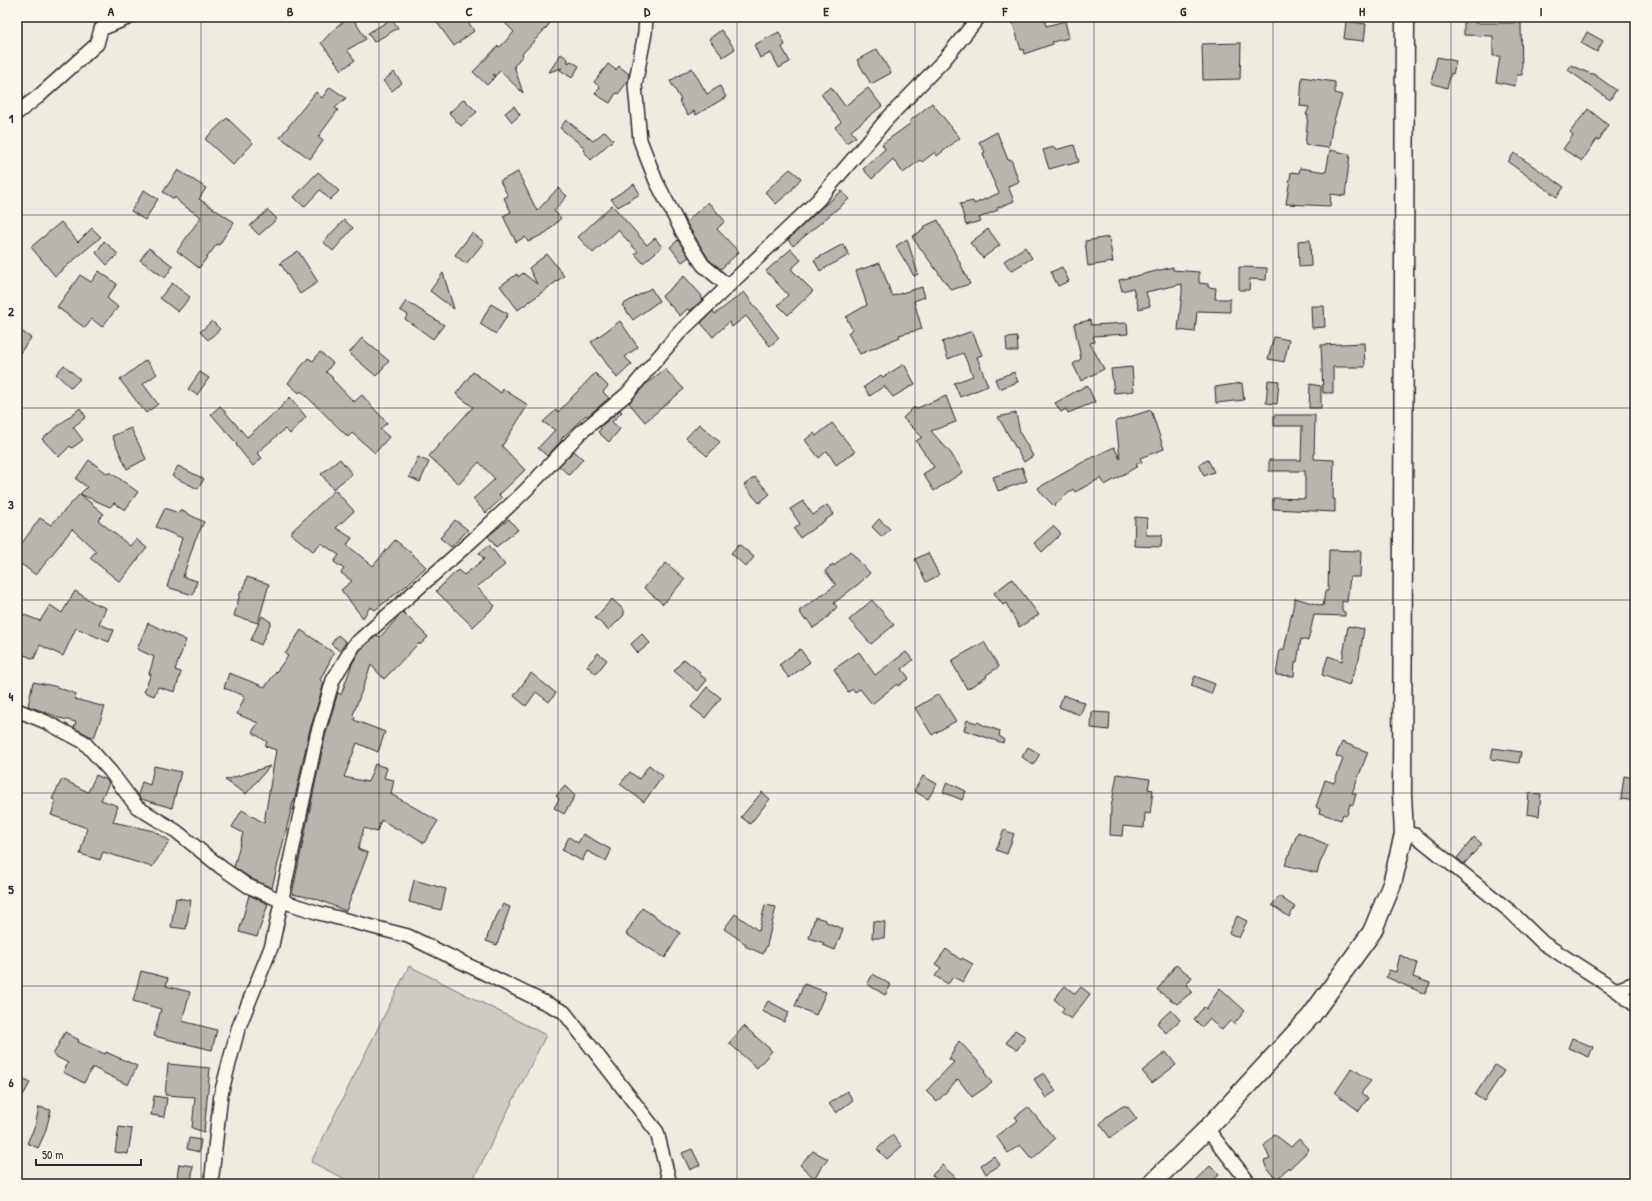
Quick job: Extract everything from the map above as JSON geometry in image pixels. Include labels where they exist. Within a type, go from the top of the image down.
[{"type":"street","points":[[17,113],[39,96],[97,44],[101,29],[130,17]]},
{"type":"street","points":[[646,17],[645,33],[635,85],[640,140],[656,181],[683,233],[703,264],[728,286]]},
{"type":"street","points":[[211,1184],[220,1094],[238,1029],[272,945],[317,735],[333,680],[354,645],[476,537],[525,491],[580,433],[627,394],[679,333],[818,200],[887,119],[944,60],[979,17]]},
{"type":"street","points":[[1152,1184],[1207,1129],[1311,1016],[1372,932],[1392,884],[1404,834],[1402,795],[1402,410],[1405,17]]},
{"type":"street","points":[[17,710],[46,722],[84,742],[137,807],[176,832],[222,868],[248,886],[282,901],[319,913],[408,936],[564,1012],[658,1132],[670,1184]]},
{"type":"street","points":[[1404,834],[1416,835],[1511,912],[1543,943],[1616,990],[1635,1005]]},
{"type":"street","points":[[1616,990],[1635,984]]},
{"type":"street","points":[[1207,1129],[1250,1184]]},
{"type":"shaded area","points":[[409,966],[546,1035],[471,1184],[355,1184],[311,1162]]},
{"type":"building","points":[[352,17],[366,39],[347,50],[355,60],[342,70],[321,43],[337,26]]},
{"type":"building","points":[[433,17],[465,17],[474,31],[454,46]]},
{"type":"building","points":[[499,17],[554,17],[547,27],[522,54],[523,55],[514,66],[523,93],[500,71],[495,76],[493,74],[495,77],[487,85],[473,72],[514,32]]},
{"type":"building","points":[[1024,17],[1044,17],[1046,26],[1065,21],[1069,38],[1052,42],[1053,44],[1024,54],[1023,49],[1021,50],[1012,20]]},
{"type":"building","points":[[1464,17],[1475,17],[1475,23],[1521,23],[1522,75],[1517,75],[1515,86],[1496,82],[1500,56],[1493,56],[1493,36],[1464,35]]},
{"type":"building","points":[[392,19],[398,28],[374,42],[368,33]]},
{"type":"building","points":[[1346,21],[1366,24],[1364,41],[1344,39]]},
{"type":"building","points":[[721,30],[735,49],[723,57],[709,39]]},
{"type":"building","points":[[779,32],[785,45],[782,47],[790,62],[779,68],[771,53],[760,58],[754,45]]},
{"type":"building","points":[[1587,32],[1603,41],[1597,52],[1581,43]]},
{"type":"building","points":[[1241,43],[1240,79],[1203,80],[1202,44]]},
{"type":"building","points":[[877,49],[891,73],[871,84],[857,60]]},
{"type":"building","points":[[561,54],[568,59],[568,63],[571,61],[579,66],[572,78],[560,70],[562,68],[549,72]]},
{"type":"building","points":[[1437,57],[1456,61],[1453,74],[1451,73],[1447,88],[1431,83]]},
{"type":"building","points":[[608,64],[616,70],[619,66],[629,74],[628,81],[618,94],[616,93],[610,103],[595,94],[600,87],[594,82]]},
{"type":"building","points":[[1571,65],[1591,74],[1592,73],[1616,90],[1610,100],[1568,70]]},
{"type":"building","points":[[692,68],[707,94],[720,86],[726,97],[696,115],[694,111],[688,115],[679,101],[681,100],[670,81]]},
{"type":"building","points":[[394,72],[402,83],[392,91],[383,81]]},
{"type":"building","points":[[1302,77],[1335,82],[1335,93],[1342,95],[1332,127],[1329,148],[1305,145],[1308,115],[1306,115],[1309,107],[1300,106]]},
{"type":"building","points":[[330,87],[346,98],[335,108],[338,110],[318,137],[323,141],[310,159],[280,137],[316,92],[322,98]]},
{"type":"building","points":[[831,87],[845,106],[868,88],[882,106],[851,131],[856,137],[846,143],[835,127],[841,122],[821,94]]},
{"type":"building","points":[[464,99],[477,112],[461,126],[449,113]]},
{"type":"building","points":[[932,103],[960,138],[937,156],[935,152],[922,162],[920,160],[903,173],[893,159],[872,179],[863,169],[885,149],[882,144],[911,123],[910,121]]},
{"type":"building","points":[[514,106],[520,115],[512,122],[505,113]]},
{"type":"building","points":[[1588,109],[1608,125],[1599,140],[1597,139],[1582,161],[1563,149],[1573,135],[1570,132]]},
{"type":"building","points":[[227,118],[253,143],[233,165],[205,139]]},
{"type":"building","points":[[566,120],[593,141],[605,131],[613,140],[591,160],[583,150],[585,148],[560,128]]},
{"type":"building","points":[[997,132],[1008,160],[1011,159],[1019,182],[1008,186],[1014,201],[979,218],[981,221],[966,225],[960,204],[973,201],[974,204],[999,193],[988,169],[983,153],[985,152],[979,142]]},
{"type":"building","points":[[1074,145],[1079,162],[1049,169],[1043,150],[1054,147],[1055,150]]},
{"type":"building","points":[[1330,150],[1350,154],[1345,196],[1331,194],[1330,206],[1286,204],[1291,172],[1299,173],[1300,168],[1326,172]]},
{"type":"building","points":[[1514,153],[1564,187],[1557,197],[1508,162]]},
{"type":"building","points":[[790,169],[801,178],[791,191],[776,204],[765,192]]},
{"type":"building","points":[[178,170],[206,188],[199,199],[234,222],[219,245],[217,244],[199,268],[177,251],[201,217],[181,204],[175,197],[174,199],[163,192]]},
{"type":"building","points":[[318,172],[339,191],[330,200],[320,190],[304,207],[294,197]]},
{"type":"building","points":[[518,172],[537,211],[558,188],[567,196],[554,211],[561,218],[547,232],[528,242],[525,237],[516,242],[503,216],[511,212],[504,198],[508,196],[500,181]]},
{"type":"building","points":[[634,184],[640,194],[618,207],[611,199]]},
{"type":"building","points":[[144,190],[158,199],[145,220],[131,211]]},
{"type":"building","points":[[842,191],[849,199],[793,246],[788,240],[820,209]]},
{"type":"building","points":[[708,202],[725,221],[717,229],[739,252],[721,269],[709,260],[686,222]]},
{"type":"building","points":[[612,205],[647,245],[655,238],[662,247],[643,263],[635,254],[638,252],[618,230],[593,253],[578,237]]},
{"type":"building","points":[[268,210],[277,219],[259,235],[250,226]]},
{"type":"building","points":[[344,220],[353,228],[333,251],[323,242]]},
{"type":"building","points":[[938,220],[970,284],[951,290],[912,237],[924,229],[923,227]]},
{"type":"building","points":[[61,222],[78,242],[92,228],[101,237],[55,276],[31,247]]},
{"type":"building","points":[[988,229],[1000,245],[983,258],[970,243]]},
{"type":"building","points":[[472,233],[484,242],[466,264],[455,255]]},
{"type":"building","points":[[1109,237],[1113,262],[1088,266],[1085,241]]},
{"type":"building","points":[[907,239],[918,274],[914,276],[896,246]]},
{"type":"building","points":[[678,240],[689,257],[682,262],[670,247]]},
{"type":"building","points":[[1310,240],[1311,266],[1299,267],[1298,241]]},
{"type":"building","points":[[104,241],[118,254],[107,265],[96,253]]},
{"type":"building","points":[[843,244],[849,255],[820,271],[814,260]]},
{"type":"building","points":[[1025,247],[1032,258],[1011,271],[1004,261]]},
{"type":"building","points":[[149,248],[173,266],[165,278],[140,260]]},
{"type":"building","points":[[791,249],[801,260],[791,269],[813,291],[788,315],[778,305],[788,295],[766,271]]},
{"type":"building","points":[[298,251],[318,282],[300,294],[280,263]]},
{"type":"building","points":[[547,254],[564,276],[518,310],[500,286],[517,274],[518,277],[523,273],[537,284],[529,268]]},
{"type":"building","points":[[880,263],[892,296],[922,287],[925,297],[914,301],[922,329],[899,335],[900,337],[860,354],[848,333],[852,329],[846,317],[867,305],[856,271]]},
{"type":"building","points":[[1062,267],[1069,281],[1058,286],[1051,272]]},
{"type":"building","points":[[1173,267],[1173,270],[1199,272],[1199,283],[1208,284],[1208,287],[1216,288],[1215,299],[1230,299],[1230,312],[1197,311],[1195,332],[1178,330],[1182,284],[1146,292],[1150,306],[1139,309],[1133,288],[1122,291],[1119,280]]},
{"type":"building","points":[[1239,267],[1267,268],[1266,280],[1250,279],[1249,290],[1239,290]]},
{"type":"building","points":[[99,271],[117,284],[107,298],[118,307],[102,327],[92,319],[85,328],[57,307],[80,275],[91,282]]},
{"type":"building","points":[[443,273],[454,309],[430,291]]},
{"type":"building","points":[[684,276],[703,299],[690,311],[687,309],[680,316],[662,296]]},
{"type":"building","points":[[172,283],[190,297],[178,312],[160,298]]},
{"type":"building","points":[[651,288],[659,301],[633,320],[622,305]]},
{"type":"building","points":[[744,292],[779,338],[770,346],[746,316],[732,327],[729,322],[713,337],[701,323],[713,311],[715,314]]},
{"type":"building","points":[[406,301],[444,325],[433,339],[405,319],[408,315],[400,310]]},
{"type":"building","points":[[491,304],[508,314],[496,334],[480,324]]},
{"type":"building","points":[[1311,306],[1324,306],[1325,327],[1312,328]]},
{"type":"building","points":[[1090,320],[1091,325],[1127,323],[1128,334],[1093,336],[1095,342],[1090,343],[1104,369],[1081,381],[1073,364],[1081,359],[1074,324]]},
{"type":"building","points":[[212,321],[220,329],[208,340],[200,332]]},
{"type":"building","points":[[620,321],[638,347],[625,357],[632,364],[617,378],[591,342]]},
{"type":"building","points":[[17,328],[31,338],[17,357]]},
{"type":"building","points":[[972,331],[982,355],[977,357],[988,386],[960,397],[954,383],[973,376],[963,353],[948,359],[942,342]]},
{"type":"building","points":[[1017,337],[1018,351],[1007,351],[1006,338]]},
{"type":"building","points":[[1274,337],[1289,340],[1284,362],[1268,359]]},
{"type":"building","points":[[362,338],[389,361],[376,376],[349,353]]},
{"type":"building","points":[[1364,343],[1365,367],[1333,367],[1333,393],[1323,393],[1321,345]]},
{"type":"building","points":[[320,352],[333,363],[326,372],[333,378],[332,379],[354,402],[362,395],[387,423],[380,429],[389,437],[375,453],[352,433],[348,437],[301,391],[299,393],[288,383],[308,358],[313,361]]},
{"type":"building","points":[[146,360],[157,374],[143,384],[158,404],[146,413],[120,380]]},
{"type":"building","points":[[904,364],[915,384],[893,397],[884,386],[870,396],[864,387],[881,375],[883,377]]},
{"type":"building","points":[[64,365],[80,379],[71,388],[56,374]]},
{"type":"building","points":[[1132,367],[1134,391],[1114,393],[1111,369]]},
{"type":"building","points":[[665,369],[684,389],[645,422],[629,403],[645,385]]},
{"type":"building","points":[[200,372],[209,378],[197,395],[188,389]]},
{"type":"building","points":[[473,372],[501,393],[503,389],[528,405],[502,446],[525,470],[499,495],[502,498],[486,513],[473,499],[495,479],[479,462],[459,484],[429,456],[473,407],[456,394]]},
{"type":"building","points":[[1014,372],[1018,382],[999,389],[995,379]]},
{"type":"building","points":[[595,373],[608,386],[603,392],[609,398],[588,416],[586,415],[561,439],[562,440],[547,456],[538,448],[555,430],[543,422],[556,410],[558,412]]},
{"type":"building","points":[[1268,380],[1279,381],[1277,404],[1266,403]]},
{"type":"building","points":[[1242,383],[1244,400],[1216,403],[1215,387]]},
{"type":"building","points":[[1310,384],[1321,386],[1321,408],[1309,408]]},
{"type":"building","points":[[1087,385],[1095,402],[1068,413],[1066,409],[1061,412],[1055,403]]},
{"type":"building","points":[[946,396],[956,422],[931,431],[950,452],[963,472],[934,491],[923,474],[934,467],[916,441],[922,437],[903,418],[914,407],[915,409]]},
{"type":"building","points":[[290,397],[306,417],[290,434],[285,429],[257,453],[262,458],[253,466],[236,445],[237,444],[211,414],[220,406],[247,437],[278,410]]},
{"type":"building","points":[[80,408],[86,417],[73,427],[83,440],[72,448],[70,446],[59,457],[42,439]]},
{"type":"building","points":[[620,410],[622,412],[612,422],[620,429],[609,442],[598,432],[601,429],[600,427]]},
{"type":"building","points":[[1151,410],[1164,449],[1140,458],[1142,462],[1136,464],[1138,466],[1105,485],[1101,478],[1075,492],[1073,489],[1054,506],[1042,494],[1038,488],[1085,461],[1114,447],[1120,459],[1116,421]]},
{"type":"building","points":[[1016,413],[1020,433],[1033,456],[1024,462],[998,417]]},
{"type":"building","points":[[1274,415],[1315,415],[1314,459],[1334,460],[1333,499],[1335,499],[1335,512],[1273,509],[1273,498],[1305,499],[1305,471],[1269,471],[1269,460],[1301,460],[1302,426],[1274,426]]},
{"type":"building","points":[[832,423],[855,452],[836,465],[827,451],[819,458],[805,440],[814,433],[816,436]]},
{"type":"building","points":[[699,424],[720,442],[707,456],[686,438]]},
{"type":"building","points":[[131,428],[146,459],[127,469],[112,436]]},
{"type":"building","points":[[574,451],[583,459],[569,475],[559,466]]},
{"type":"building","points":[[418,457],[429,462],[420,482],[409,477]]},
{"type":"building","points":[[340,459],[352,474],[333,489],[321,474]]},
{"type":"building","points":[[89,460],[108,474],[110,472],[138,492],[125,510],[114,503],[110,507],[80,494],[87,487],[76,479]]},
{"type":"building","points":[[1208,460],[1214,472],[1204,476],[1199,464]]},
{"type":"building","points":[[178,466],[204,479],[198,489],[172,476]]},
{"type":"building","points":[[1022,467],[1027,481],[998,491],[993,477]]},
{"type":"building","points":[[755,477],[770,494],[759,503],[744,485]]},
{"type":"building","points":[[335,490],[354,511],[336,528],[352,538],[347,545],[373,566],[395,540],[426,567],[406,586],[375,610],[370,607],[363,618],[341,590],[352,581],[341,573],[344,569],[334,562],[339,555],[321,543],[313,551],[290,533]]},
{"type":"building","points":[[80,494],[104,514],[98,520],[130,546],[136,539],[147,548],[120,582],[90,558],[96,551],[72,529],[36,575],[17,561],[17,550],[40,518],[51,525]]},
{"type":"building","points":[[803,501],[813,515],[827,505],[834,514],[800,538],[794,529],[800,524],[790,509]]},
{"type":"building","points":[[165,508],[178,513],[180,510],[204,522],[195,540],[183,577],[197,581],[193,595],[167,587],[182,538],[156,527]]},
{"type":"building","points":[[1135,517],[1147,518],[1146,535],[1162,535],[1161,547],[1134,546]]},
{"type":"building","points":[[509,519],[518,530],[496,547],[488,536]]},
{"type":"building","points":[[879,519],[890,529],[882,537],[872,527]]},
{"type":"building","points":[[455,520],[468,530],[451,547],[440,538]]},
{"type":"building","points":[[1053,526],[1061,534],[1042,552],[1034,543]]},
{"type":"building","points":[[739,544],[754,557],[746,567],[731,553]]},
{"type":"building","points":[[489,545],[505,565],[477,587],[495,606],[473,627],[436,591],[458,570],[464,575],[484,559],[479,553]]},
{"type":"building","points":[[1329,550],[1361,551],[1360,577],[1350,577],[1347,602],[1342,601],[1342,611],[1345,612],[1345,616],[1314,615],[1308,641],[1301,639],[1297,662],[1295,662],[1294,676],[1276,675],[1280,650],[1284,650],[1295,598],[1323,606],[1325,591],[1328,591]]},
{"type":"building","points":[[850,551],[870,573],[834,603],[837,607],[824,621],[813,628],[799,611],[836,585],[825,571],[833,564],[834,566]]},
{"type":"building","points":[[928,553],[939,575],[926,582],[915,559]]},
{"type":"building","points":[[666,563],[685,579],[663,604],[644,588]]},
{"type":"building","points":[[247,577],[269,584],[258,623],[234,616],[241,590],[243,591]]},
{"type":"building","points":[[1012,579],[1039,615],[1019,627],[1006,603],[1003,605],[994,593]]},
{"type":"building","points":[[75,591],[94,603],[106,608],[99,624],[114,630],[109,642],[76,628],[63,656],[40,645],[34,659],[17,652],[17,612],[40,621],[50,605],[62,613]]},
{"type":"building","points":[[612,599],[624,610],[624,615],[609,630],[595,618]]},
{"type":"building","points":[[872,600],[894,625],[871,644],[849,620]]},
{"type":"building","points":[[403,612],[428,637],[420,645],[419,643],[384,679],[371,665],[353,715],[355,717],[354,720],[385,732],[378,752],[357,743],[344,777],[368,782],[375,764],[387,768],[384,778],[394,780],[391,794],[438,821],[424,843],[409,833],[408,835],[381,820],[377,832],[364,828],[358,849],[368,853],[346,911],[317,899],[292,894],[325,737],[338,692],[341,695],[352,664],[360,650],[377,635],[380,637]]},
{"type":"building","points":[[262,616],[271,622],[261,645],[251,640]]},
{"type":"building","points":[[148,623],[186,640],[175,670],[181,672],[175,692],[158,687],[154,696],[144,692],[151,674],[149,674],[154,657],[137,649]]},
{"type":"building","points":[[1348,626],[1364,629],[1359,659],[1349,685],[1322,675],[1328,656],[1342,661]]},
{"type":"building","points":[[301,630],[334,653],[320,680],[324,683],[309,733],[294,802],[272,888],[252,879],[234,867],[243,833],[232,827],[242,810],[264,823],[276,750],[265,746],[267,742],[252,732],[258,723],[237,714],[245,696],[224,688],[229,673],[265,687],[288,656],[285,654]]},
{"type":"building","points":[[642,634],[650,643],[638,653],[631,644]]},
{"type":"building","points":[[338,635],[346,642],[340,651],[331,644]]},
{"type":"building","points":[[984,642],[999,667],[986,675],[987,677],[967,689],[951,661]]},
{"type":"building","points":[[800,649],[810,662],[789,678],[779,665]]},
{"type":"building","points":[[859,652],[875,675],[906,652],[913,660],[902,669],[909,678],[898,686],[897,684],[872,704],[860,689],[855,692],[853,689],[848,692],[834,669]]},
{"type":"building","points":[[598,653],[607,660],[596,674],[587,666]]},
{"type":"building","points":[[684,659],[707,680],[698,691],[674,671]]},
{"type":"building","points":[[531,673],[556,693],[549,702],[536,692],[526,706],[514,696]]},
{"type":"building","points":[[1195,676],[1215,684],[1211,694],[1191,686]]},
{"type":"building","points":[[33,682],[54,686],[76,694],[75,699],[105,707],[94,738],[74,728],[76,722],[55,717],[28,706]]},
{"type":"building","points":[[707,687],[721,698],[705,718],[691,707]]},
{"type":"building","points":[[939,694],[956,721],[932,735],[915,708]]},
{"type":"building","points":[[1063,695],[1085,703],[1080,715],[1059,707]]},
{"type":"building","points":[[1092,712],[1110,713],[1109,730],[1091,728]]},
{"type":"building","points":[[967,720],[978,722],[1000,731],[999,736],[1004,739],[1003,743],[964,730]]},
{"type":"building","points":[[1342,742],[1368,752],[1352,793],[1356,794],[1353,805],[1350,804],[1347,815],[1343,814],[1341,820],[1319,813],[1320,809],[1316,807],[1325,780],[1334,783],[1343,759],[1336,756]]},
{"type":"building","points":[[1028,747],[1040,754],[1033,765],[1022,757]]},
{"type":"building","points":[[1493,748],[1521,752],[1519,763],[1491,759]]},
{"type":"building","points":[[649,765],[663,776],[644,802],[620,784],[630,772],[639,779]]},
{"type":"building","points":[[154,766],[181,772],[172,808],[141,799],[138,795],[142,782],[150,785]]},
{"type":"building","points":[[270,766],[246,794],[225,780]]},
{"type":"building","points":[[1117,774],[1150,779],[1148,789],[1153,790],[1150,814],[1145,813],[1144,828],[1123,826],[1122,836],[1110,835],[1111,808]]},
{"type":"building","points":[[96,775],[107,780],[109,783],[101,800],[118,806],[113,822],[154,831],[170,841],[152,867],[103,852],[100,860],[80,854],[87,828],[51,815],[56,801],[52,799],[62,779],[88,792]]},
{"type":"building","points":[[923,776],[937,784],[928,799],[914,791]]},
{"type":"building","points":[[1624,776],[1635,778],[1635,801],[1621,799]]},
{"type":"building","points":[[947,782],[966,791],[962,800],[943,792]]},
{"type":"building","points":[[565,786],[575,796],[564,814],[554,808],[559,799],[556,796]]},
{"type":"building","points":[[762,792],[770,799],[750,824],[741,817]]},
{"type":"building","points":[[1529,793],[1541,794],[1539,816],[1527,814]]},
{"type":"building","points":[[1004,830],[1014,834],[1007,854],[996,850]]},
{"type":"building","points":[[1298,832],[1328,845],[1317,873],[1285,865]]},
{"type":"building","points":[[583,834],[610,849],[610,853],[606,861],[587,851],[582,861],[562,850],[569,837],[578,843]]},
{"type":"building","points":[[1474,837],[1482,844],[1464,864],[1457,858]]},
{"type":"building","points":[[414,880],[446,889],[441,910],[409,902]]},
{"type":"building","points":[[249,895],[268,904],[257,937],[239,932]]},
{"type":"building","points":[[1279,896],[1295,907],[1289,917],[1272,905]]},
{"type":"building","points":[[176,898],[191,900],[186,929],[171,927]]},
{"type":"building","points":[[503,904],[510,907],[497,945],[486,941],[492,923]]},
{"type":"building","points":[[765,905],[776,907],[767,945],[763,954],[745,946],[746,944],[724,929],[735,914],[759,931]]},
{"type":"building","points":[[642,908],[680,933],[665,958],[626,934]]},
{"type":"building","points":[[1237,916],[1247,921],[1239,938],[1229,933]]},
{"type":"building","points":[[815,917],[826,920],[826,922],[843,929],[835,950],[823,945],[824,943],[809,938]]},
{"type":"building","points":[[873,921],[885,922],[884,938],[872,938]]},
{"type":"building","points":[[946,949],[961,960],[962,958],[973,964],[963,982],[953,977],[948,984],[935,976],[941,968],[935,964]]},
{"type":"building","points":[[1400,955],[1417,963],[1413,977],[1430,983],[1425,994],[1386,977],[1389,970],[1396,972]]},
{"type":"building","points":[[1176,965],[1192,977],[1186,985],[1192,992],[1177,1004],[1157,990]]},
{"type":"building","points":[[141,971],[168,978],[166,986],[190,992],[182,1021],[217,1030],[212,1050],[154,1036],[161,1009],[133,1001]]},
{"type":"building","points":[[873,974],[891,985],[885,995],[867,984]]},
{"type":"building","points":[[804,984],[826,992],[816,1015],[795,1006]]},
{"type":"building","points":[[1065,986],[1075,994],[1081,987],[1090,994],[1071,1019],[1061,1012],[1064,1008],[1054,999]]},
{"type":"building","points":[[1220,988],[1245,1011],[1234,1024],[1230,1021],[1222,1030],[1209,1019],[1202,1027],[1194,1019],[1204,1007],[1206,1009]]},
{"type":"building","points":[[768,1001],[789,1012],[784,1022],[762,1011]]},
{"type":"building","points":[[1171,1010],[1180,1020],[1166,1033],[1157,1023]]},
{"type":"building","points":[[744,1026],[772,1051],[757,1068],[729,1043]]},
{"type":"building","points":[[1015,1030],[1026,1037],[1017,1050],[1006,1043]]},
{"type":"building","points":[[65,1032],[79,1040],[78,1042],[105,1054],[106,1052],[137,1066],[128,1085],[94,1068],[92,1068],[84,1083],[63,1072],[68,1063],[53,1055]]},
{"type":"building","points":[[1572,1038],[1593,1047],[1589,1057],[1568,1048]]},
{"type":"building","points":[[959,1041],[986,1070],[984,1072],[992,1083],[972,1097],[958,1079],[937,1102],[926,1091],[954,1062],[949,1059]]},
{"type":"building","points":[[1166,1052],[1176,1065],[1152,1083],[1142,1071]]},
{"type":"building","points":[[168,1064],[210,1068],[204,1132],[192,1128],[195,1097],[165,1095]]},
{"type":"building","points":[[1495,1065],[1504,1071],[1484,1101],[1475,1095]]},
{"type":"building","points":[[1352,1068],[1371,1081],[1361,1093],[1368,1098],[1359,1111],[1335,1093]]},
{"type":"building","points":[[1044,1073],[1056,1091],[1046,1098],[1034,1079]]},
{"type":"building","points":[[17,1075],[30,1083],[17,1106]]},
{"type":"building","points":[[847,1091],[853,1100],[836,1113],[829,1104]]},
{"type":"building","points":[[154,1096],[167,1098],[164,1117],[151,1115]]},
{"type":"building","points":[[1123,1106],[1127,1106],[1137,1119],[1110,1138],[1100,1124],[1106,1117]]},
{"type":"building","points":[[39,1107],[51,1110],[45,1133],[38,1148],[27,1143],[35,1126]]},
{"type":"building","points":[[1028,1107],[1055,1139],[1032,1159],[1020,1145],[1008,1153],[996,1136],[1018,1120],[1015,1117]]},
{"type":"building","points":[[119,1127],[132,1129],[128,1154],[115,1152]]},
{"type":"building","points":[[1274,1134],[1291,1147],[1299,1139],[1309,1150],[1289,1169],[1288,1167],[1278,1179],[1267,1170],[1264,1161],[1270,1159],[1264,1146]]},
{"type":"building","points":[[892,1135],[902,1146],[887,1159],[877,1149]]},
{"type":"building","points":[[189,1138],[201,1140],[199,1152],[187,1149]]},
{"type":"building","points":[[692,1149],[700,1165],[690,1170],[682,1153]]},
{"type":"building","points":[[813,1151],[828,1159],[814,1178],[800,1165]]},
{"type":"building","points":[[994,1156],[1000,1165],[986,1174],[981,1165]]},
{"type":"building","points":[[179,1164],[193,1166],[191,1184],[176,1184]]},
{"type":"building","points":[[942,1165],[956,1178],[951,1184],[941,1184],[932,1175]]},
{"type":"building","points":[[1210,1166],[1219,1175],[1209,1184],[1191,1184]]}]
